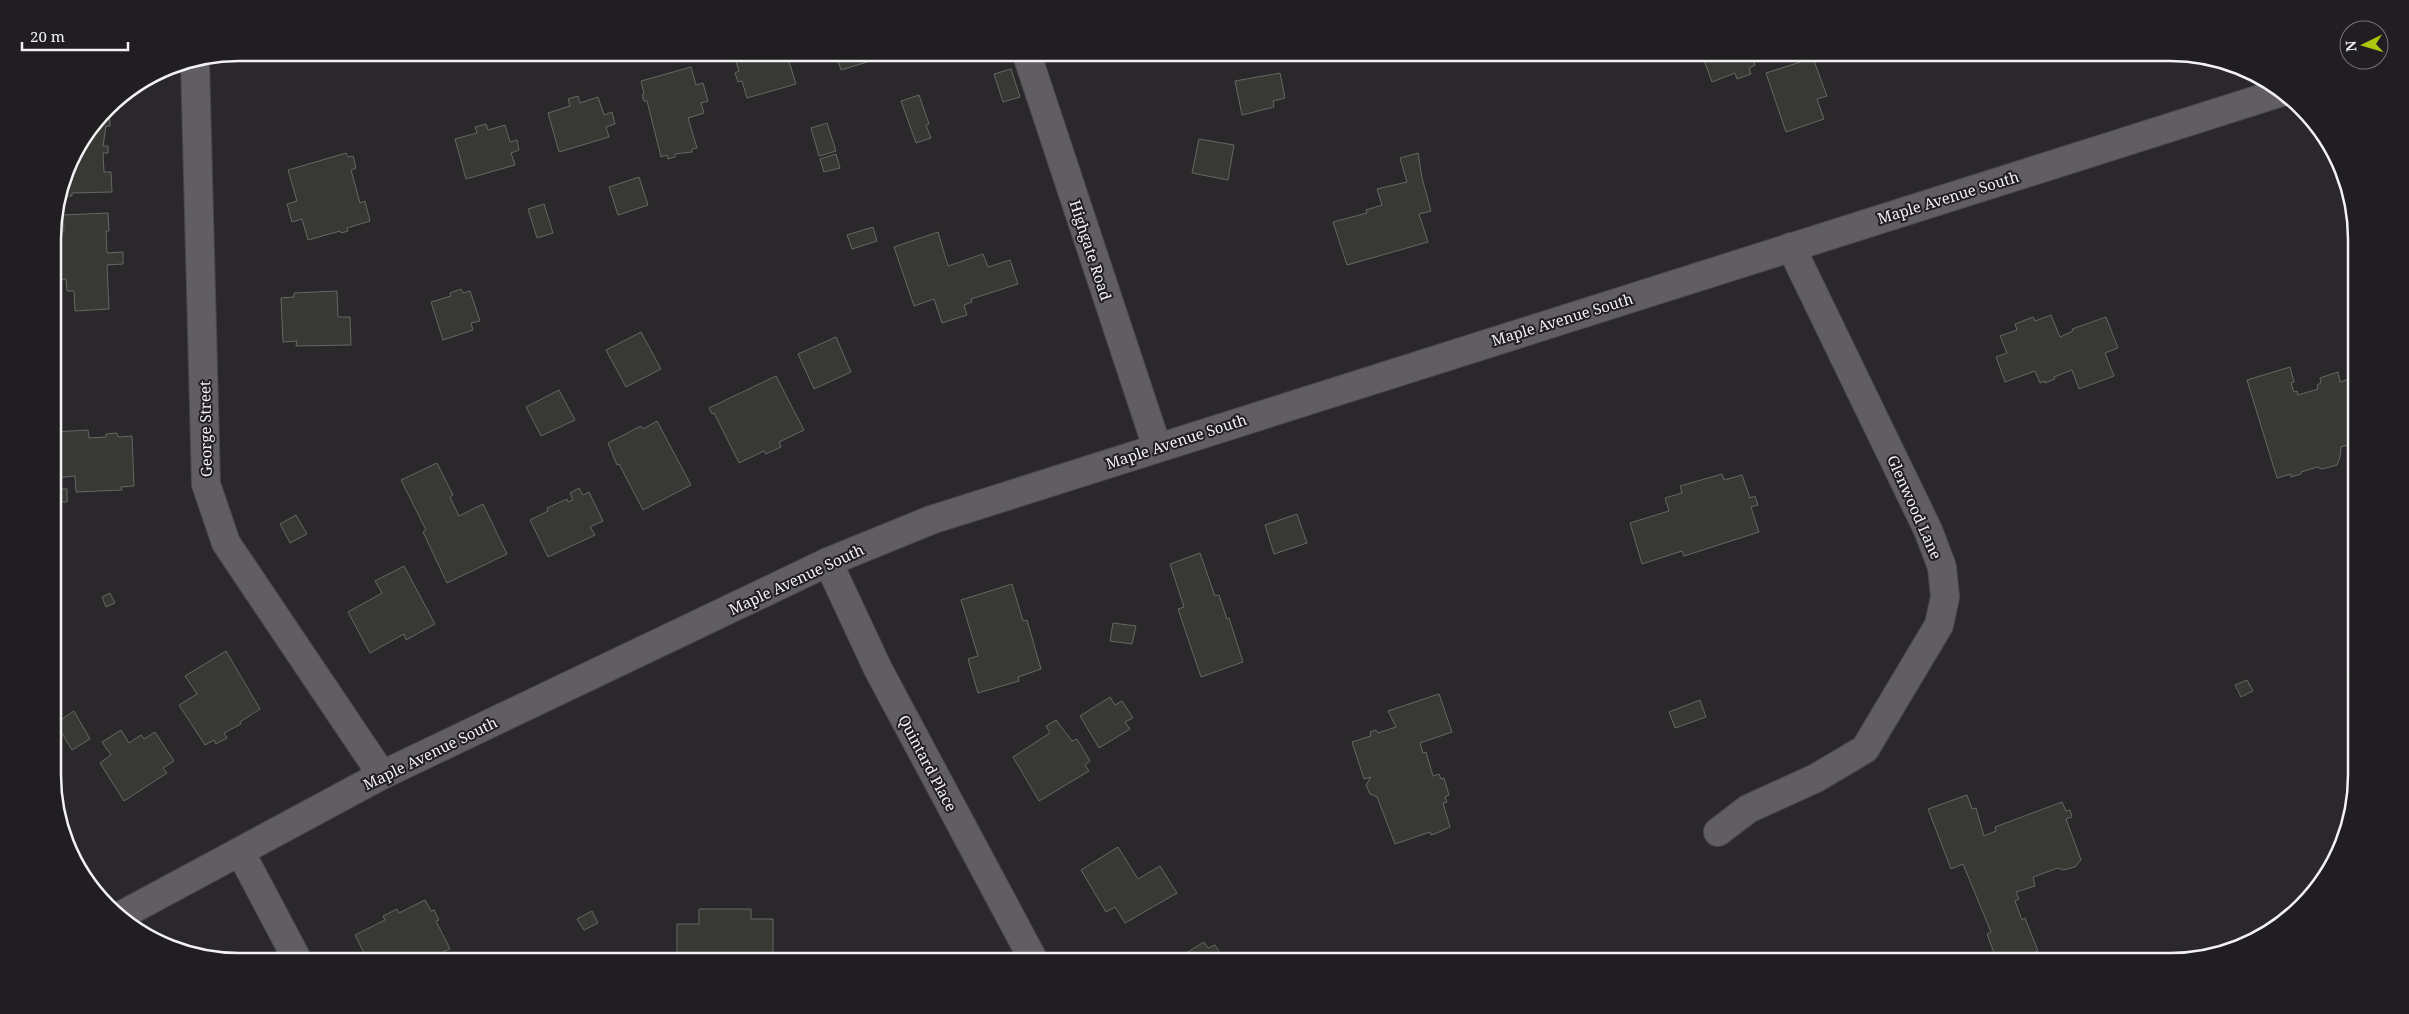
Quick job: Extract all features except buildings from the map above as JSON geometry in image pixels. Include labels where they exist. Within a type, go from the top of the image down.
[{"type":"street","name":"Highgate Road","points":[[1029,61],[1157,447]]},
{"type":"street","name":"George Street","points":[[195,67],[206,484],[226,542],[382,775]]},
{"type":"street","name":"Maple Avenue South","points":[[127,913],[241,853],[382,775],[828,562],[931,520],[2274,95]]},
{"type":"street","name":"Glenwood Lane","points":[[1718,832],[1748,809],[1816,778],[1865,749],[1939,625],[1945,597],[1942,567],[1928,530],[1791,247]]},
{"type":"street","name":"Quintard Place","points":[[828,562],[878,669],[1030,953]]},
{"type":"street","points":[[241,853],[293,953]]}]
